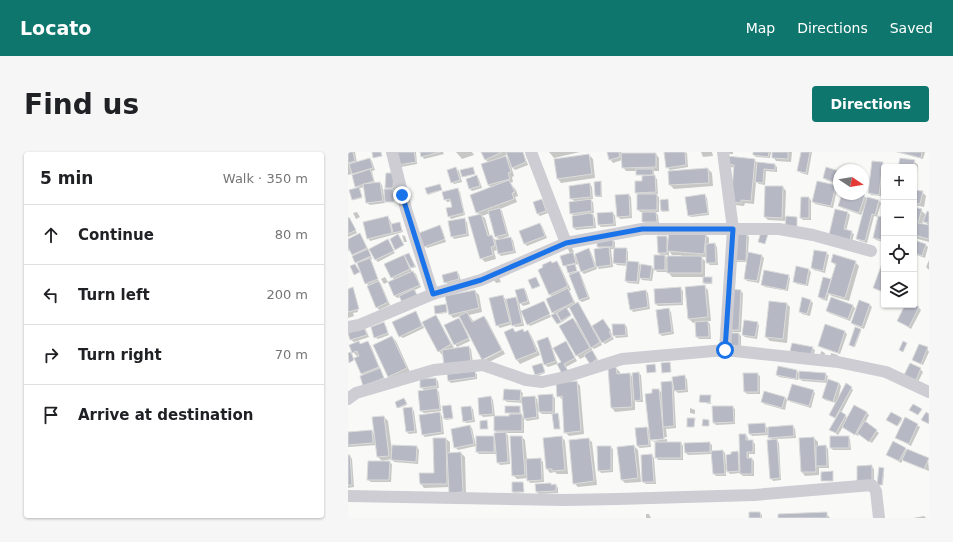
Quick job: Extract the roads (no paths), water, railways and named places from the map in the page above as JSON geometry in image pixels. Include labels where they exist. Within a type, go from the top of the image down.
[{"type":"street","points":[[392,152],[406,209],[433,294]]},
{"type":"street","points":[[531,152],[566,243]]},
{"type":"street","points":[[723,152],[733,229],[725,350]]},
{"type":"street","points":[[348,327],[359,325],[433,294],[481,280],[566,243],[642,229],[779,229],[813,235],[871,251]]},
{"type":"street","points":[[348,400],[356,393],[434,370],[483,365],[526,380],[542,382],[565,377],[622,359],[725,350],[845,364],[886,372],[929,392]]},
{"type":"street","points":[[348,496],[564,500],[617,499],[754,495],[872,485],[876,491],[879,518]]}]
